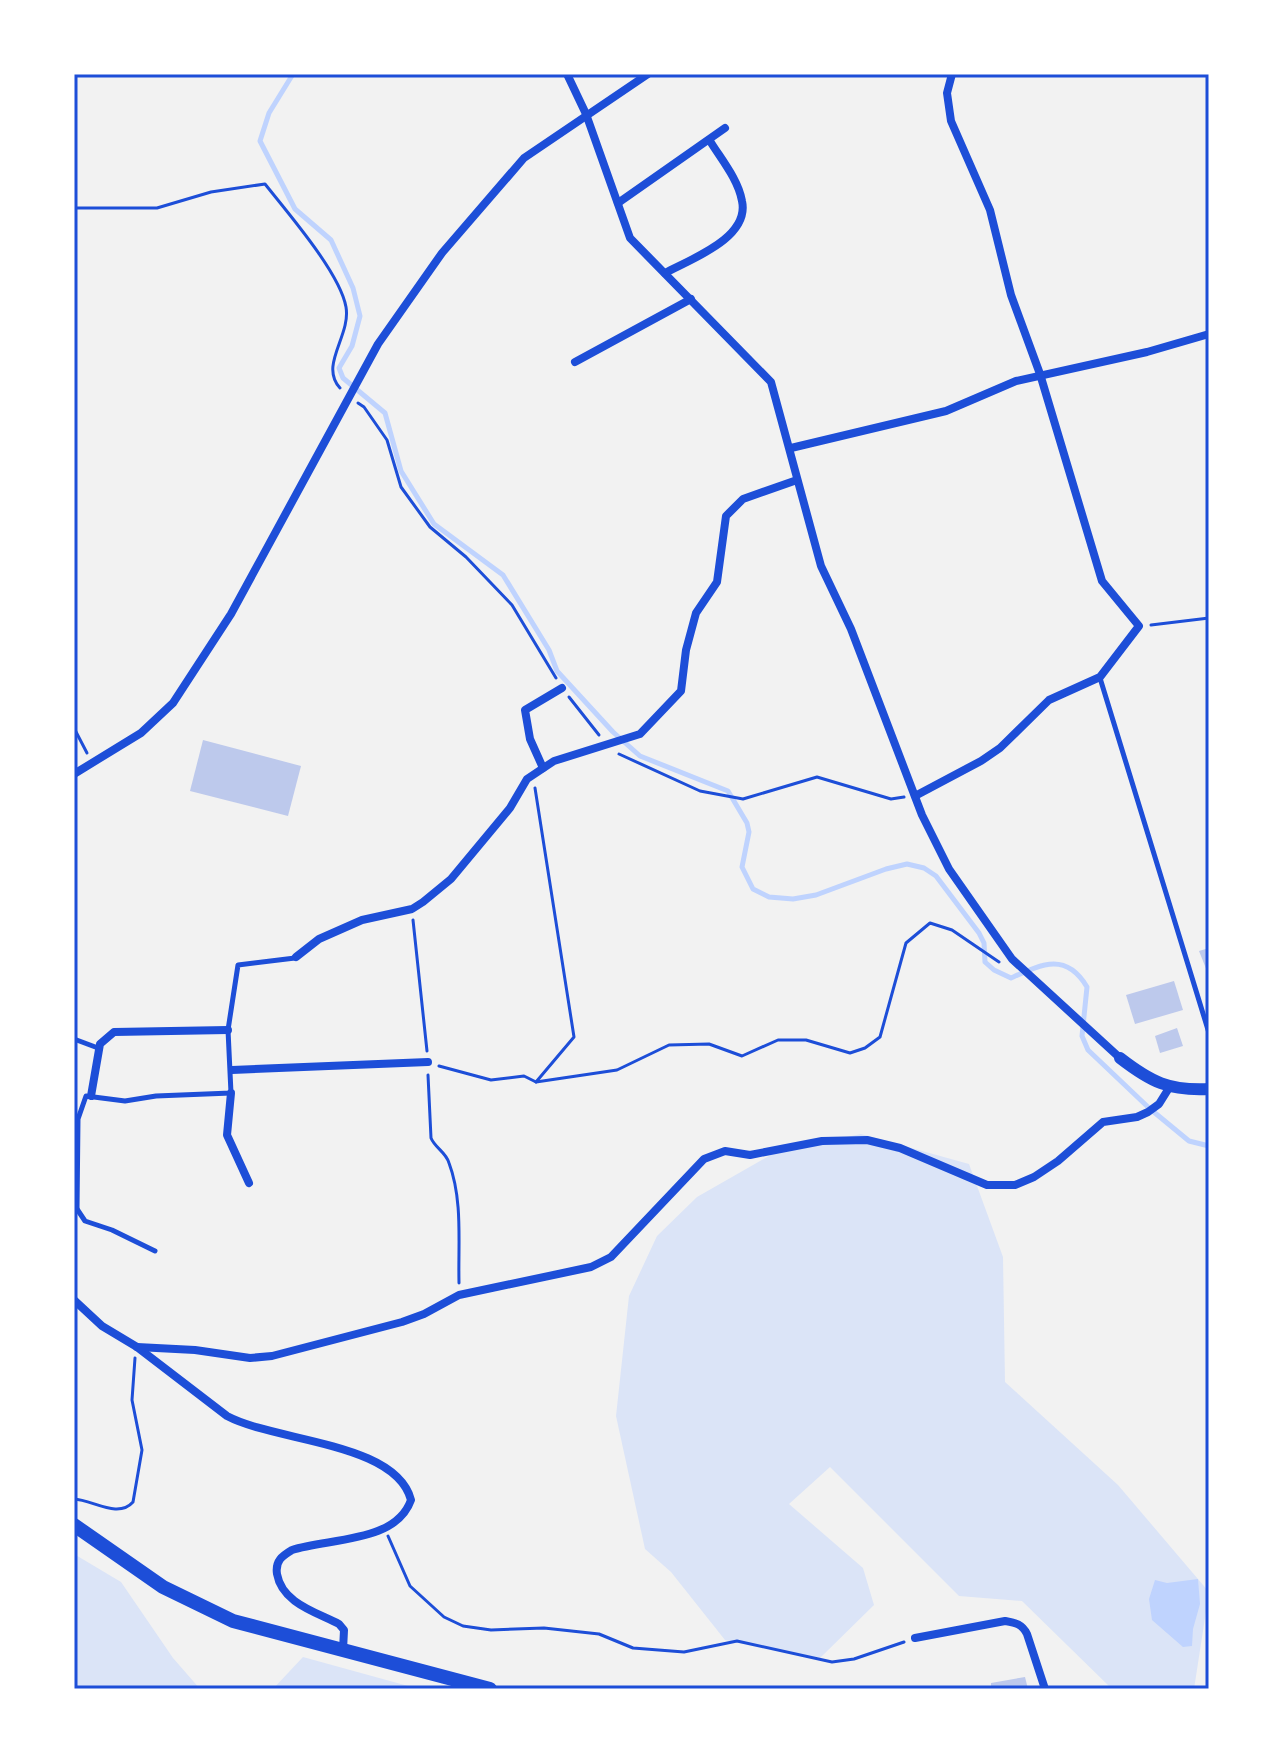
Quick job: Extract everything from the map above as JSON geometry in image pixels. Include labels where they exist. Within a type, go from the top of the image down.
[{"type":"main road","points":[[74,1525],[163,1587],[211,1612],[254,1628],[490,1689]]},
{"type":"street","points":[[567,74],[586,114],[630,238],[771,382],[821,566],[851,629],[915,796],[949,869],[1012,959],[1120,1058],[1149,1079],[1169,1088],[1209,1089]]},
{"type":"street","points":[[74,774],[141,733],[173,703],[231,614],[378,344],[442,253],[524,158],[648,74]]},
{"type":"street","points":[[915,796],[1000,748],[1049,700],[1100,677],[1139,626],[1102,581],[1040,374],[1011,295],[990,210],[951,121],[947,93],[952,74]]},
{"type":"street","points":[[618,203],[725,128]]},
{"type":"street","points":[[665,273],[720,244],[734,233],[743,204],[733,177],[710,141]]},
{"type":"street","points":[[575,362],[691,299]]},
{"type":"street","points":[[791,448],[946,411],[1040,374],[1147,352],[1209,334]]},
{"type":"street","points":[[296,957],[319,939],[362,920],[412,909],[451,879],[510,808],[527,779],[543,768],[554,761],[640,734],[681,691],[686,650],[696,613],[717,582],[726,516],[743,499],[797,480]]},
{"type":"street","points":[[543,768],[530,739],[525,710],[562,688]]},
{"type":"street","points":[[91,1096],[100,1044],[114,1032],[228,1030]]},
{"type":"street","points":[[232,1070],[428,1062]]},
{"type":"street","points":[[137,1347],[195,1350],[250,1358],[272,1356],[402,1322],[459,1295],[591,1267],[611,1257],[704,1159],[725,1151],[750,1155],[822,1141],[875,1141],[900,1148],[987,1185],[1015,1185],[1058,1161],[1103,1122],[1137,1117],[1148,1112],[1159,1104],[1169,1088]]},
{"type":"street","points":[[231,1093],[227,1135],[249,1183]]},
{"type":"street","points":[[74,1300],[102,1326],[137,1347],[227,1416],[244,1424],[350,1450],[404,1480],[411,1500],[407,1511],[385,1528],[306,1545],[282,1556],[277,1563],[276,1571],[282,1590],[292,1600],[339,1624],[344,1630],[343,1651]]},
{"type":"street","points":[[915,1638],[1005,1621],[1023,1626],[1045,1689]]},
{"type":"lane","points":[[1100,677],[1209,1033]]},
{"type":"lane","points":[[155,1251],[85,1221],[76,1209],[78,1119],[86,1096],[125,1101],[156,1096],[231,1093],[228,1030],[238,965],[296,957]]},
{"type":"lane","points":[[74,1039],[99,1049]]},
{"type":"path","points":[[74,208],[157,208],[211,192],[265,184],[310,242],[341,291],[346,310],[344,335],[331,370],[333,380],[348,398],[364,407],[387,440],[401,487],[415,507],[430,527],[466,557],[512,605],[562,688],[606,745],[629,760],[700,791],[743,799],[817,777],[891,799],[915,796]]},
{"type":"path","points":[[1139,626],[1209,618]]},
{"type":"path","points":[[74,728],[92,763]]},
{"type":"path","points":[[533,775],[574,1037],[536,1082]]},
{"type":"path","points":[[412,909],[428,1062],[431,1138],[434,1146],[449,1160],[457,1193],[459,1295]]},
{"type":"path","points":[[428,1062],[491,1080],[524,1076],[536,1082],[617,1070],[669,1045],[709,1044],[742,1056],[778,1040],[806,1040],[850,1053],[865,1048],[880,1037],[906,943],[930,923],[952,930],[1007,968]]},
{"type":"path","points":[[74,1499],[120,1510],[133,1502],[142,1450],[132,1388],[132,1368],[137,1347]]},
{"type":"path","points":[[385,1528],[410,1586],[444,1617],[463,1626],[491,1630],[544,1628],[599,1634],[633,1648],[684,1652],[737,1641],[832,1662],[854,1659],[915,1638]]},
{"type":"shaded area","points":[[861,1134],[969,1164],[1003,1257],[1005,1382],[1118,1485],[1209,1592],[1194,1689],[1112,1689],[1022,1601],[959,1596],[830,1467],[789,1504],[863,1568],[874,1605],[820,1658],[725,1640],[671,1572],[645,1549],[616,1416],[629,1296],[657,1236],[697,1197],[776,1152]]},
{"type":"shaded area","points":[[74,1554],[121,1582],[173,1658],[200,1689],[74,1689]]},
{"type":"shaded area","points":[[303,1657],[419,1689],[273,1689]]},
{"type":"water","points":[[1198,1579],[1200,1604],[1192,1646],[1183,1647],[1152,1620],[1149,1599],[1155,1580],[1167,1583]]},
{"type":"building","points":[[203,740],[301,766],[288,816],[190,791]]},
{"type":"building","points":[[1209,948],[1209,976],[1199,951]]},
{"type":"building","points":[[1174,981],[1183,1010],[1135,1024],[1126,995]]},
{"type":"building","points":[[1177,1028],[1183,1046],[1160,1053],[1155,1036]]},
{"type":"building","points":[[1025,1677],[1028,1689],[991,1689],[991,1683]]},
{"type":"waterway","points":[[293,74],[269,113],[260,141],[295,209],[331,240],[353,288],[360,316],[352,346],[339,368],[343,378],[385,413],[401,471],[434,524],[503,575],[549,650],[557,671],[613,732],[640,756],[728,791],[747,823],[749,832],[742,867],[753,889],[769,897],[793,899],[816,895],[907,864],[924,868],[936,876],[979,933],[984,943],[985,962],[994,970],[1011,978],[1043,965],[1062,965],[1071,969],[1087,987],[1082,1036],[1088,1050],[1189,1141],[1209,1146]]}]
